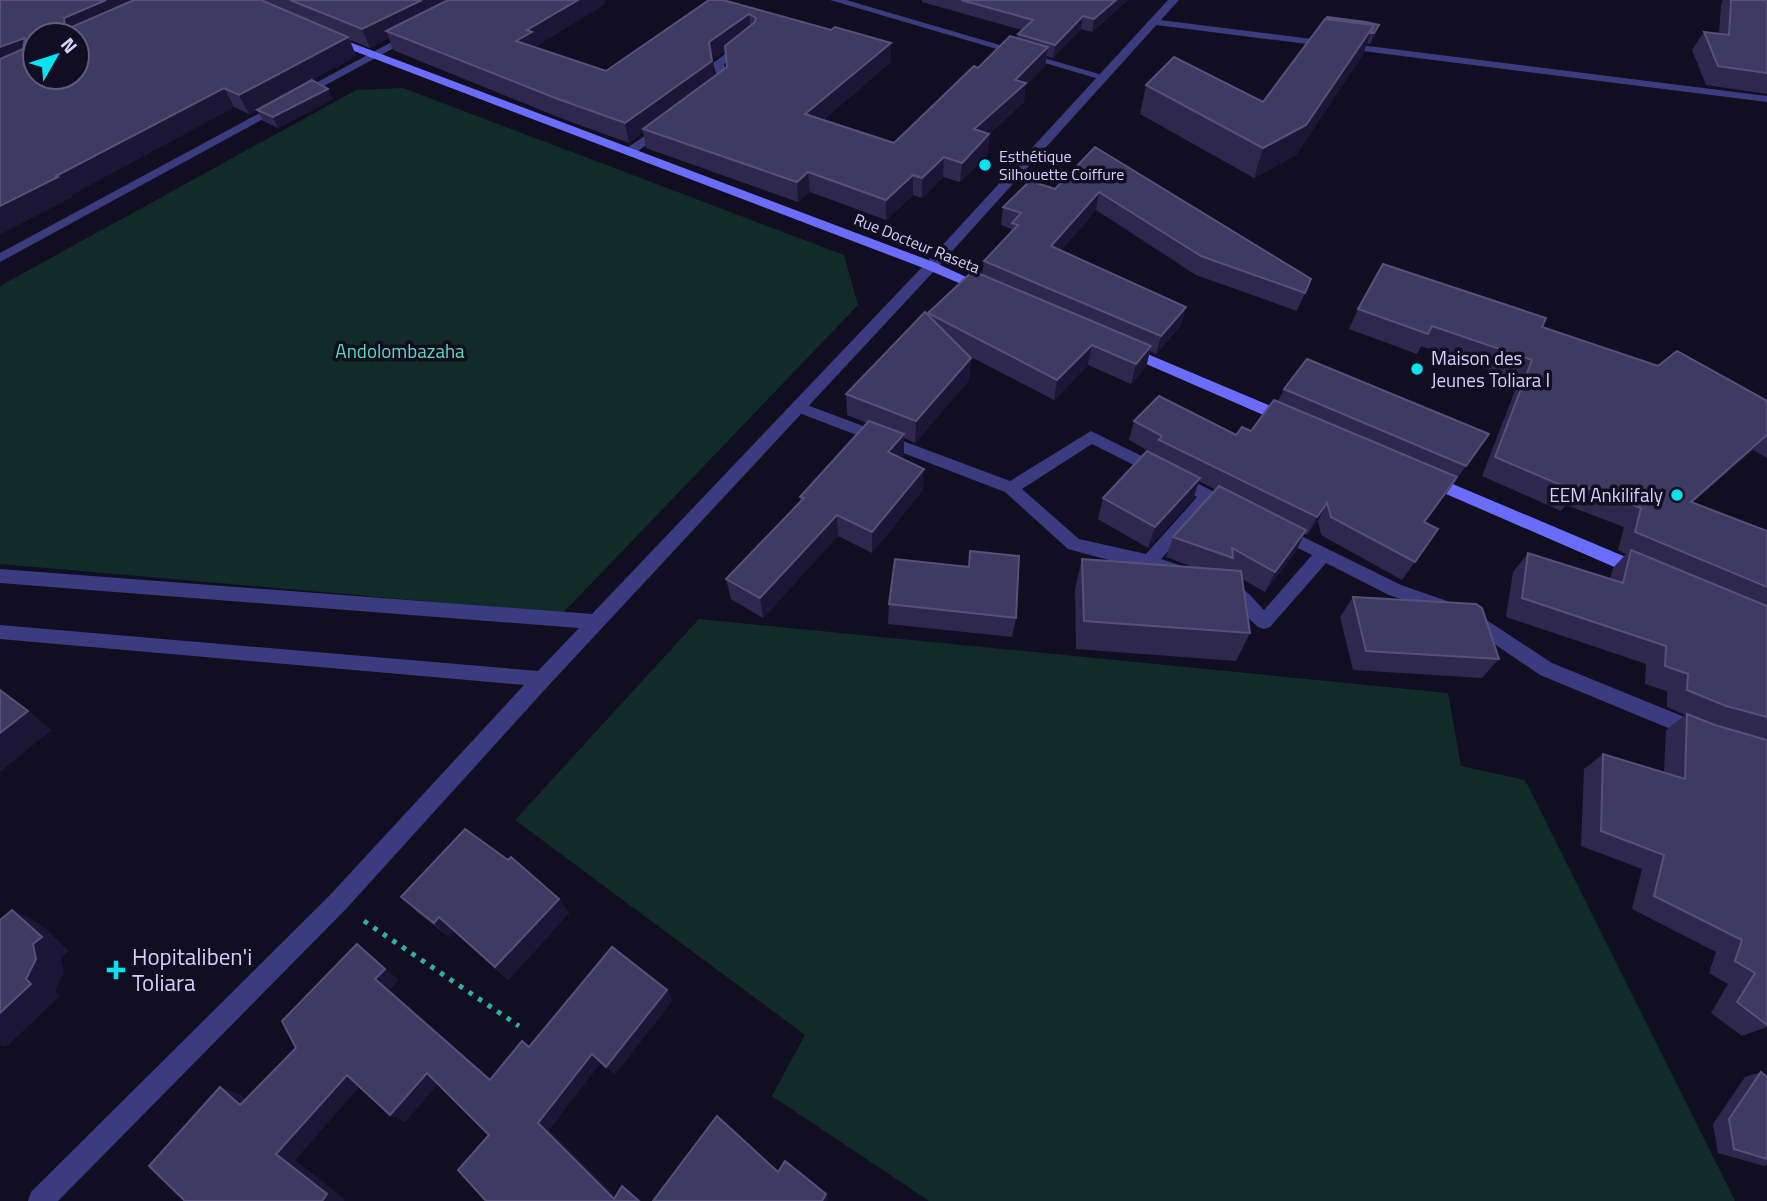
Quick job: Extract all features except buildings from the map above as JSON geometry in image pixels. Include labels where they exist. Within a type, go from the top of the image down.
[{"type":"main road","name":"Rue Docteur Raseta","points":[[322,35],[931,266],[994,293]]},
{"type":"main road","points":[[1108,342],[1298,424]]},
{"type":"main road","points":[[1412,473],[1653,576]]},
{"type":"street","points":[[835,0],[1103,77]]},
{"type":"street","points":[[40,1201],[338,902],[542,679],[931,266],[1174,0]]},
{"type":"street","points":[[1152,22],[1767,99]]},
{"type":"street","points":[[0,258],[419,30]]},
{"type":"street","points":[[703,97],[724,82],[718,63],[750,38]]},
{"type":"street","points":[[629,152],[671,121]]},
{"type":"street","points":[[799,407],[1012,488],[1074,544],[1149,562],[1235,592],[1264,622],[1324,554]]},
{"type":"street","points":[[1012,488],[1091,437],[1243,513]]},
{"type":"street","points":[[1149,562],[1208,496]]},
{"type":"street","points":[[1266,525],[1395,590],[1464,614],[1546,669],[1714,736]]},
{"type":"street","points":[[0,576],[598,622]]},
{"type":"street","points":[[0,632],[542,679]]},
{"type":"path","points":[[338,902],[519,1026]]},
{"type":"green space","name":"Andolombazaha","points":[[403,88],[844,255],[858,305],[563,613],[0,564],[0,286],[356,90]]},
{"type":"green space","points":[[699,619],[1448,693],[1461,766],[1525,780],[1735,1201],[929,1201],[772,1096],[805,1035],[515,820]]},
{"type":"place","name":"Esthétique Silhouette Coiffure","points":[[985,165]]},
{"type":"place","name":"Maison des Jeunes Toliara I","points":[[1417,369]]},
{"type":"place","name":"EEM Ankilifaly","points":[[1677,495]]},
{"type":"place","name":"Hopitaliben'i Toliara","points":[[116,970]]}]
